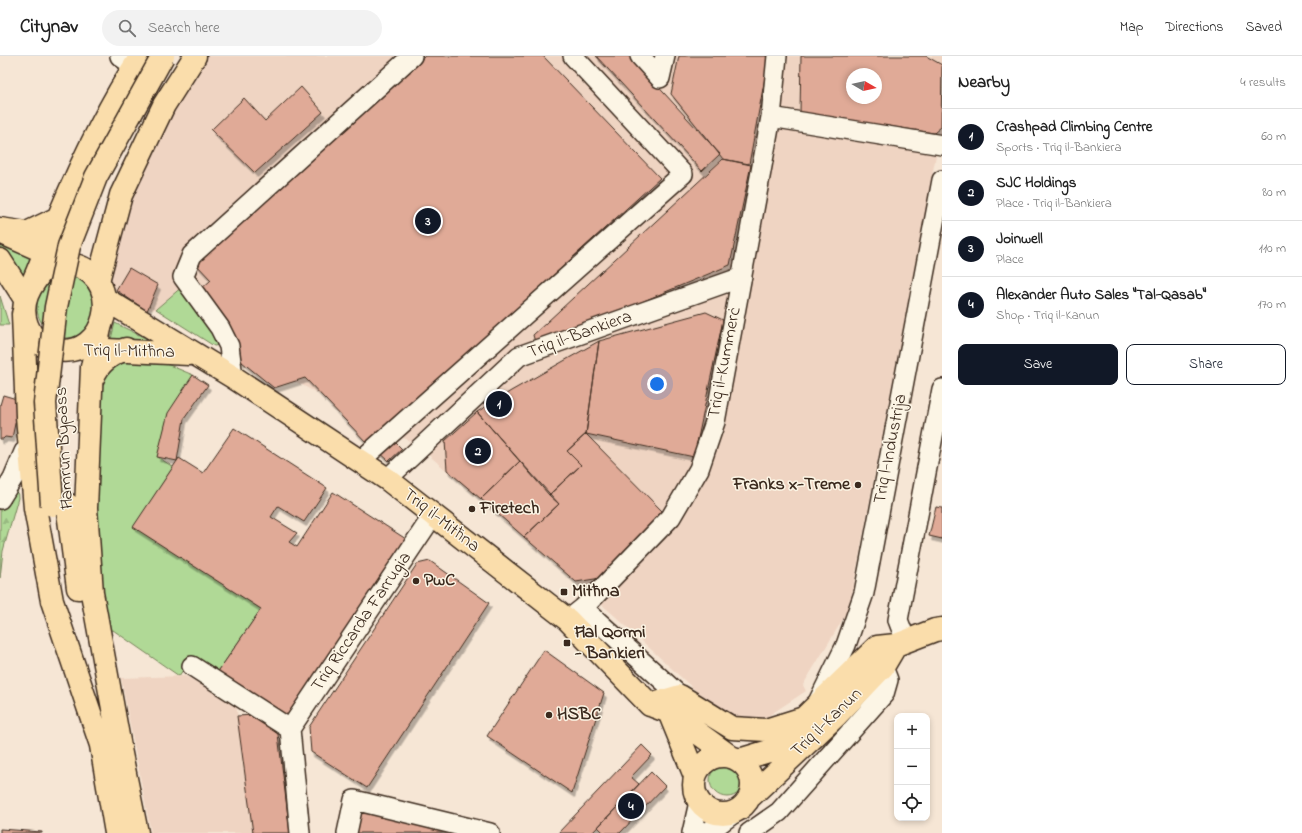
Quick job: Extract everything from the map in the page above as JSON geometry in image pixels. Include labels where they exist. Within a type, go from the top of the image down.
[{"type":"main road","name":"Ħamrun Bypass","points":[[137,833],[111,748],[60,505],[45,403],[56,307],[69,246],[96,177],[163,56]]},
{"type":"main road","name":"Ħamrun Bypass","points":[[60,505],[59,404],[69,310],[82,255],[107,182],[178,56]]},
{"type":"main road","points":[[111,748],[92,593],[86,508],[90,385],[95,350],[104,314],[101,290],[121,195],[164,105],[195,56]]},
{"type":"main road","points":[[100,328],[91,340],[79,348],[64,351],[50,349],[36,341],[27,329],[27,300],[58,218],[85,157],[122,84],[132,59]]},
{"type":"main road","points":[[0,229],[27,233],[58,218]]},
{"type":"main road","points":[[0,232],[77,265]]},
{"type":"main road","points":[[0,260],[27,300]]},
{"type":"main road","points":[[77,265],[60,264],[44,270],[27,300],[30,452],[35,508],[52,601],[111,748]]},
{"type":"main road","name":"Triq il-Mitħna","points":[[77,265],[101,290],[194,354],[233,377],[387,479],[575,614],[666,704],[735,758]]},
{"type":"main road","points":[[90,385],[96,368],[109,356],[126,349]]},
{"type":"main road","name":"Triq il-Mitħna","points":[[64,351],[126,349],[194,354]]},
{"type":"main road","name":"Triq il-Kanun","points":[[735,758],[769,751],[784,741],[809,713],[877,647],[901,643],[935,630],[942,629]]},
{"type":"main road","name":"Triq il-Kanun","points":[[751,796],[837,715],[883,667],[901,643]]},
{"type":"main road","points":[[666,704],[732,728],[766,730],[809,713]]},
{"type":"main road","name":"Triq il-Mitħna","points":[[666,704],[695,776]]},
{"type":"main road","name":"Ħamrun Bypass","points":[[111,748],[116,833]]},
{"type":"main road","points":[[716,756],[735,758],[745,765],[751,776],[753,788],[751,796],[744,806],[734,813],[718,815],[704,808],[699,802],[694,789],[695,776],[703,763],[716,756]]},
{"type":"street","points":[[233,377],[229,346],[220,328],[183,277],[192,255],[412,56]]},
{"type":"street","points":[[360,461],[683,174],[573,56]]},
{"type":"street","points":[[640,56],[660,78],[665,56]]},
{"type":"street","name":"Triq il-Kummerċ","points":[[575,614],[671,518],[699,469],[715,422],[771,117],[777,56]]},
{"type":"street","points":[[771,117],[942,145]]},
{"type":"street","name":"Triq l-Industrija","points":[[809,713],[846,645],[864,593],[942,180]]},
{"type":"street","name":"Triq il-Bankiera","points":[[387,479],[519,356],[742,277]]},
{"type":"street","points":[[901,643],[898,620],[942,389]]},
{"type":"street","points":[[0,499],[24,452],[30,452]]},
{"type":"street","name":"Triq Riccarda Farrugia","points":[[290,729],[434,514]]},
{"type":"street","points":[[575,614],[666,704]]},
{"type":"street","points":[[192,666],[290,729],[300,833]]},
{"type":"street","points":[[749,833],[779,812],[884,694],[888,680],[883,667]]},
{"type":"street","points":[[347,833],[354,800],[490,833]]},
{"type":"street","points":[[692,833],[699,802]]},
{"type":"street","points":[[707,833],[734,813]]},
{"type":"shaded area","points":[[207,56],[942,56],[942,124],[849,609],[803,685],[806,691],[762,720],[725,718],[615,616],[417,445],[156,309],[147,311],[106,283],[127,190]]},
{"type":"shaded area","points":[[185,676],[236,703],[253,833],[151,833],[121,678]]},
{"type":"green space","points":[[0,240],[33,257],[24,280],[0,247]]},
{"type":"green space","points":[[74,275],[91,285],[97,314],[85,331],[75,337],[65,338],[48,330],[41,322],[37,303],[43,288],[50,279],[57,276]]},
{"type":"green space","points":[[183,286],[220,345],[214,346],[156,309]]},
{"type":"green space","points":[[0,296],[9,325],[0,325]]},
{"type":"green space","points":[[115,323],[151,341],[111,339]]},
{"type":"green space","points":[[143,360],[169,365],[193,375],[158,457],[173,467],[134,527],[261,609],[217,673],[192,656],[179,676],[113,630],[104,631],[92,434],[103,376],[122,362]]},
{"type":"green space","points":[[17,485],[18,498],[3,551],[0,578],[0,509]]},
{"type":"green space","points":[[727,763],[739,768],[744,780],[739,792],[727,797],[715,792],[710,780],[715,768]]},
{"type":"building","points":[[425,56],[543,56],[660,178],[368,444],[305,378],[274,388],[242,362],[220,320],[200,290],[211,280],[196,264]]},
{"type":"building","points":[[596,56],[630,56],[720,154],[702,171]]},
{"type":"building","points":[[679,56],[769,56],[749,164],[723,159],[671,94]]},
{"type":"building","points":[[801,56],[926,56],[942,65],[941,127],[934,133],[800,113]]},
{"type":"building","points":[[301,87],[323,112],[255,173],[211,130],[244,98],[265,121]]},
{"type":"building","points":[[723,159],[751,165],[730,265],[536,346],[533,335]]},
{"type":"building","points":[[129,268],[158,285],[147,311],[116,290]]},
{"type":"building","points":[[706,312],[723,320],[694,457],[586,434],[599,341]]},
{"type":"building","points":[[599,341],[586,434],[567,451],[581,465],[549,495],[477,412]]},
{"type":"building","points":[[193,375],[208,385],[184,419],[177,461],[157,457],[168,413]]},
{"type":"building","points":[[3,395],[20,400],[12,438],[5,437],[0,439],[0,405]]},
{"type":"building","points":[[477,412],[520,461],[481,499],[447,470],[445,441]]},
{"type":"building","points":[[234,428],[327,488],[304,522],[278,506],[271,517],[297,533],[289,542],[297,547],[333,492],[406,539],[288,719],[217,673],[261,609],[133,527],[179,458],[203,473]]},
{"type":"building","points":[[586,434],[664,513],[601,578],[576,582],[524,537],[559,504],[549,495],[581,465],[567,451]]},
{"type":"building","points":[[391,438],[402,449],[389,461],[378,451]]},
{"type":"building","points":[[520,461],[559,504],[524,537],[481,499]]},
{"type":"building","points":[[936,507],[942,508],[942,539],[929,536]]},
{"type":"building","points":[[430,561],[489,603],[367,788],[311,752],[309,727],[417,564]]},
{"type":"building","name":"HSBC","points":[[544,650],[604,693],[572,793],[487,736]]},
{"type":"building","points":[[254,715],[278,734],[290,833],[253,833],[237,716]]},
{"type":"building","points":[[642,745],[652,755],[631,777],[639,784],[592,833],[558,833]]},
{"type":"building","points":[[651,772],[665,786],[620,833],[604,833],[598,827]]},
{"type":"building","points":[[361,807],[462,833],[355,833]]},
{"type":"building","points":[[0,829],[42,832],[42,833],[0,833]]},
{"type":"place","name":"Joinwell","points":[[428,221]]},
{"type":"place","name":"Crashpad Climbing Centre","points":[[499,404]]},
{"type":"place","name":"SJC Holdings","points":[[478,451]]},
{"type":"place","name":"Franks x-Treme","points":[[858,485]]},
{"type":"place","name":"Firetech","points":[[472,509]]},
{"type":"place","name":"PwC","points":[[416,581]]},
{"type":"place","name":"Mitħna","points":[[564,592]]},
{"type":"place","name":"Ħal Qormi - Bankieri","points":[[567,643]]},
{"type":"place","name":"HSBC","points":[[549,715]]},
{"type":"place","name":"Alexander Auto Sales \"Tal-Qasab\"","points":[[631,806]]}]
